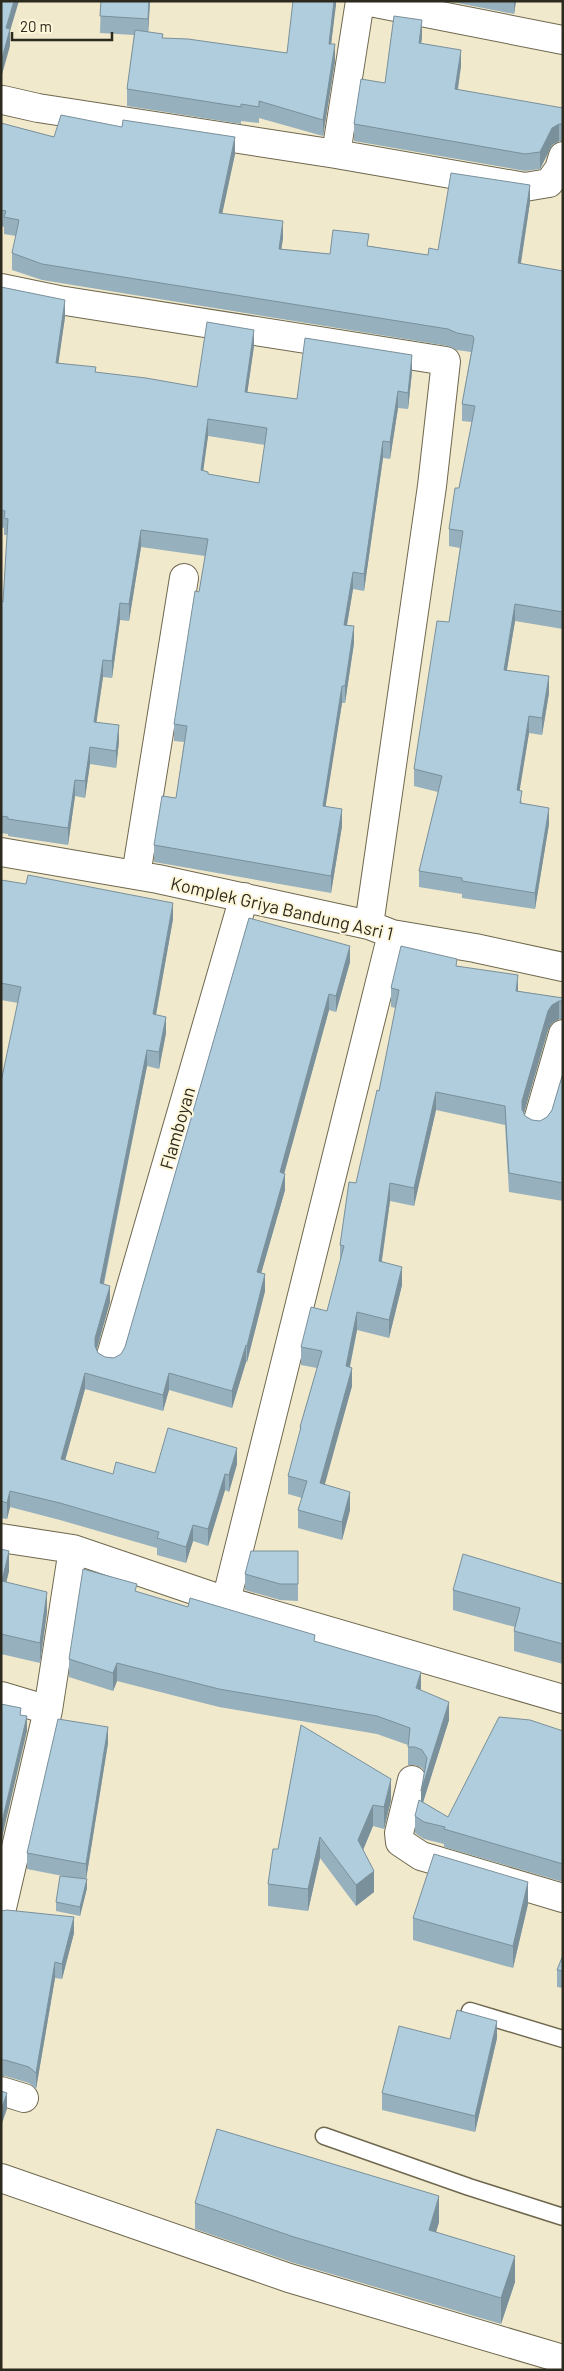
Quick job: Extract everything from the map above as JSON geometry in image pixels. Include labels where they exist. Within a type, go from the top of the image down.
[{"type":"street","points":[[336,154],[360,1]]},
{"type":"street","points":[[365,1],[563,40]]},
{"type":"street","points":[[3,100],[38,108],[336,154],[525,187],[549,183],[559,169],[563,156]]},
{"type":"street","points":[[1,288],[59,300],[446,361],[380,930],[226,1601]]},
{"type":"street","points":[[136,875],[184,578]]},
{"type":"street","name":"Komplek Griya Bandung Asri 1","points":[[1,852],[136,875],[244,897],[380,930],[563,967]]},
{"type":"street","name":"Flamboyan","points":[[110,1359],[244,897]]},
{"type":"street","points":[[537,1124],[563,1034]]},
{"type":"street","points":[[1,1538],[73,1549],[226,1601],[563,1699]]},
{"type":"street","points":[[1,1912],[48,1710],[73,1549]]},
{"type":"street","points":[[1,1696],[48,1710]]},
{"type":"street","points":[[412,1780],[398,1833],[400,1842],[421,1856],[563,1898]]},
{"type":"street","points":[[1,2178],[289,2278],[563,2359]]},
{"type":"lane","points":[[470,2011],[563,2039]]},
{"type":"lane","points":[[324,2136],[469,2187],[563,2217]]},
{"type":"building","points":[[1,1],[14,1],[6,28],[10,29],[1,62]]},
{"type":"building","points":[[101,1],[149,1],[148,19],[100,16]]},
{"type":"building","points":[[293,1],[334,1],[329,44],[335,44],[323,120],[259,101],[259,107],[241,104],[241,107],[127,89],[135,30],[163,34],[162,38],[188,39],[287,53]]},
{"type":"building","points":[[394,16],[422,20],[419,43],[461,50],[455,89],[563,108],[563,124],[552,128],[540,152],[525,154],[354,124],[361,79],[385,83]]},
{"type":"building","points":[[61,115],[122,127],[123,120],[235,137],[219,213],[283,221],[279,249],[330,254],[333,230],[369,234],[367,246],[428,255],[429,248],[438,250],[451,173],[530,185],[518,263],[563,271],[563,612],[515,604],[504,670],[549,676],[542,718],[529,716],[517,790],[522,791],[520,803],[549,808],[535,893],[462,881],[462,878],[419,871],[442,776],[414,769],[437,621],[449,622],[463,531],[449,529],[455,488],[459,488],[475,406],[462,404],[473,336],[448,329],[42,264],[12,253],[19,220],[4,217],[6,211],[1,210],[1,123],[54,137]]},
{"type":"building","points":[[1,287],[65,300],[56,363],[96,367],[95,372],[197,387],[207,322],[254,330],[245,392],[297,399],[305,338],[412,355],[408,393],[398,391],[390,442],[383,441],[364,574],[353,572],[344,625],[354,626],[345,686],[342,686],[323,806],[342,809],[331,876],[154,845],[162,796],[176,798],[187,726],[174,724],[195,591],[199,592],[208,539],[141,530],[129,604],[120,603],[112,661],[103,660],[94,722],[119,725],[116,751],[90,747],[85,781],[75,780],[68,828],[8,819],[8,817],[1,816],[1,601],[3,602],[8,519],[4,518],[5,511],[1,510]],"holes":[[[208,419],[267,428],[259,483],[208,474],[208,472],[201,470]]]},
{"type":"building","points":[[28,875],[173,903],[153,1014],[166,1017],[159,1052],[147,1050],[100,1283],[110,1286],[95,1338],[95,1346],[98,1353],[105,1357],[114,1358],[121,1354],[125,1347],[249,918],[350,946],[336,996],[329,994],[280,1172],[285,1174],[257,1272],[265,1274],[247,1346],[232,1391],[169,1373],[163,1395],[85,1373],[61,1459],[113,1474],[116,1462],[155,1473],[168,1428],[237,1448],[229,1475],[225,1474],[208,1529],[193,1525],[186,1547],[157,1538],[159,1532],[60,1503],[10,1491],[7,1503],[1,1501],[1,1082],[21,987],[1,983],[1,880],[26,884]]},
{"type":"building","points":[[401,946],[457,959],[456,966],[518,975],[516,991],[563,998],[563,1001],[552,1005],[548,1011],[522,1101],[522,1109],[525,1116],[532,1120],[540,1121],[547,1117],[552,1110],[563,1073],[563,1183],[509,1173],[505,1106],[436,1092],[414,1188],[390,1183],[379,1261],[402,1267],[389,1320],[357,1312],[346,1366],[352,1368],[320,1483],[350,1492],[342,1522],[298,1510],[307,1481],[288,1476],[322,1351],[301,1347],[311,1307],[327,1311],[344,1246],[340,1245],[349,1182],[356,1183],[377,1090],[379,1091],[399,990],[391,988]]},
{"type":"building","points":[[1,1549],[9,1551],[2,1581],[47,1592],[40,1643],[1,1634]]},
{"type":"building","points":[[251,1551],[298,1551],[298,1584],[280,1584],[245,1574]]},
{"type":"building","points":[[463,1554],[563,1584],[563,1644],[514,1631],[520,1608],[453,1590]]},
{"type":"building","points":[[83,1569],[137,1584],[135,1591],[188,1607],[190,1598],[315,1635],[314,1641],[421,1672],[416,1688],[449,1702],[421,1791],[427,1758],[422,1750],[408,1747],[410,1728],[377,1716],[219,1689],[117,1663],[113,1673],[69,1659]]},
{"type":"building","points":[[1,1704],[21,1708],[20,1715],[27,1716],[1,1826]]},
{"type":"building","points":[[499,1717],[530,1720],[563,1731],[563,1864],[444,1829],[445,1827],[424,1822],[415,1816],[419,1800],[448,1817]]},
{"type":"building","points":[[58,1719],[108,1727],[86,1864],[27,1853]]},
{"type":"building","points":[[301,1725],[391,1779],[384,1807],[373,1805],[358,1840],[374,1871],[356,1885],[320,1837],[308,1889],[268,1884],[273,1849],[278,1849]]},
{"type":"building","points":[[434,1854],[528,1882],[513,1946],[413,1918]]},
{"type":"building","points":[[60,1876],[87,1879],[80,1907],[56,1902]]},
{"type":"building","points":[[1,1911],[74,1917],[62,1964],[55,1962],[36,2073],[29,2067],[1,2060]]},
{"type":"building","points":[[563,1955],[563,1971],[557,1970]]},
{"type":"building","points":[[457,2010],[497,2021],[475,2116],[382,2093],[399,2026],[450,2039]]},
{"type":"building","points":[[1,2091],[7,2093],[1,2110]]},
{"type":"building","points":[[217,2129],[439,2196],[429,2230],[515,2256],[501,2298],[294,2237],[195,2203]]}]
